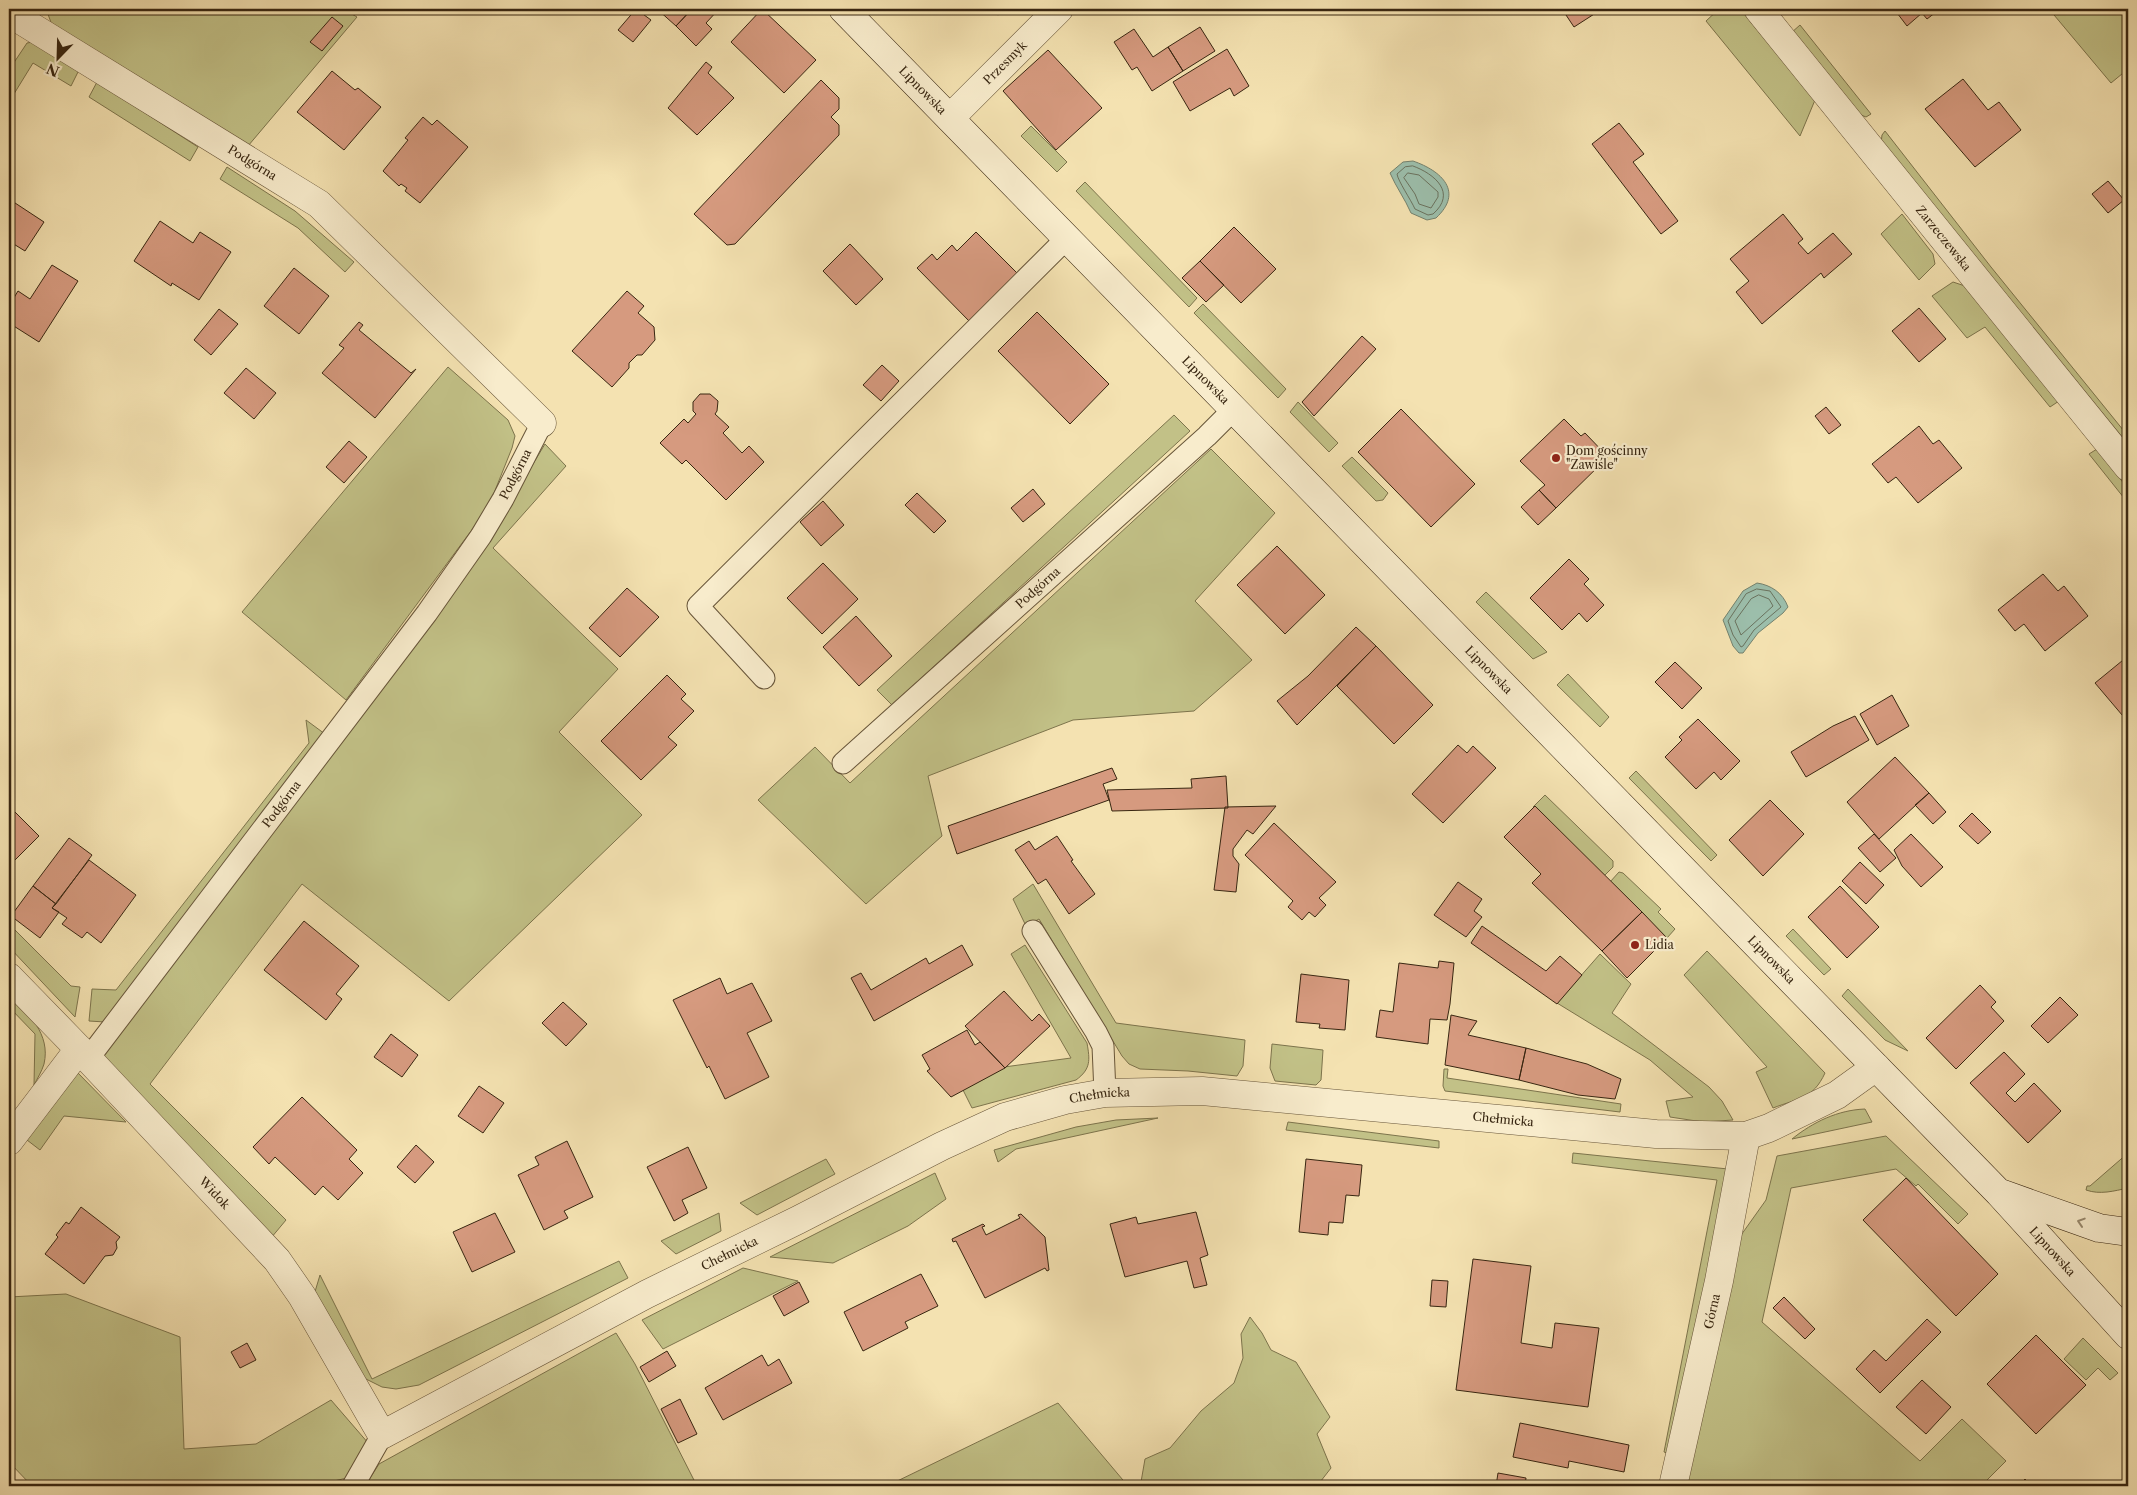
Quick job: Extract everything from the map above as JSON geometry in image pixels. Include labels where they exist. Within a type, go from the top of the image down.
[{"type":"street","name":"Lipnowska","points":[[843,9],[1233,410],[2126,1321]]},
{"type":"street","name":"Przesmyk","points":[[950,118],[1059,9]]},
{"type":"street","name":"Zarzeczewska","points":[[1758,9],[2128,468]]},
{"type":"street","name":"Podgórna","points":[[17,20],[319,204],[542,423]]},
{"type":"street","name":"Widok","points":[[9,978],[84,1054],[277,1260],[302,1296],[382,1435]]},
{"type":"street","points":[[9,1141],[84,1054]]},
{"type":"street","name":"Chełmicka","points":[[382,1435],[647,1294],[798,1220],[942,1146],[1005,1117],[1065,1100],[1105,1092],[1202,1091],[1656,1134],[1746,1136],[1769,1128],[1837,1095],[1876,1067]]},
{"type":"street","name":"Górna","points":[[1673,1486],[1719,1281],[1746,1136]]},
{"type":"street","points":[[1999,1193],[2099,1228],[2128,1232]]},
{"type":"lane","points":[[764,678],[698,606],[1067,238]]},
{"type":"lane","name":"Podgórna","points":[[843,763],[1207,436],[1233,410]]},
{"type":"lane","name":"Podgórna","points":[[84,1054],[427,612],[481,536],[542,423]]},
{"type":"lane","points":[[1033,931],[1103,1046],[1105,1092]]},
{"type":"lane","points":[[353,1486],[382,1435]]},
{"type":"shaded area","points":[[46,9],[343,9],[357,17],[248,146],[52,25]]},
{"type":"shaded area","points":[[1719,9],[1740,9],[1815,100],[1800,136],[1706,21]]},
{"type":"shaded area","points":[[2049,9],[2128,9],[2128,69],[2111,83]]},
{"type":"shaded area","points":[[1800,25],[1871,114],[1866,117],[1854,112],[1791,33]]},
{"type":"shaded area","points":[[33,42],[79,70],[71,86],[33,63],[9,102],[9,70],[27,43]]},
{"type":"shaded area","points":[[97,82],[198,147],[190,161],[89,97]]},
{"type":"shaded area","points":[[1031,126],[1067,162],[1057,172],[1021,136]]},
{"type":"shaded area","points":[[1885,131],[1991,267],[2128,436],[2128,444],[1881,143],[1882,135]]},
{"type":"shaded area","points":[[227,167],[295,211],[354,262],[345,272],[298,228],[220,179]]},
{"type":"shaded area","points":[[1085,182],[1197,298],[1189,307],[1076,191]]},
{"type":"shaded area","points":[[1902,214],[1933,254],[1935,264],[1919,280],[1881,234]]},
{"type":"shaded area","points":[[1953,282],[1965,286],[2059,401],[2050,407],[1985,327],[1967,338],[1932,296]]},
{"type":"shaded area","points":[[1203,304],[1286,389],[1278,398],[1194,313]]},
{"type":"shaded area","points":[[448,367],[508,420],[515,436],[512,448],[488,508],[346,700],[242,612]]},
{"type":"shaded area","points":[[1298,402],[1338,443],[1329,452],[1290,412]]},
{"type":"shaded area","points":[[1174,415],[1190,431],[892,705],[877,690]]},
{"type":"shaded area","points":[[545,444],[566,466],[493,548],[618,669],[559,732],[642,815],[449,1001],[302,884],[150,1084],[286,1220],[271,1238],[102,1054],[485,544]]},
{"type":"shaded area","points":[[1211,449],[1275,513],[1195,601],[1252,660],[1194,711],[1073,720],[928,776],[942,836],[866,904],[758,800],[815,747],[850,783]]},
{"type":"shaded area","points":[[2097,449],[2128,489],[2128,503],[2089,454]]},
{"type":"shaded area","points":[[1352,457],[1388,493],[1383,500],[1376,501],[1342,466]]},
{"type":"shaded area","points":[[1486,592],[1547,652],[1533,659],[1476,602]]},
{"type":"shaded area","points":[[1568,674],[1609,717],[1600,727],[1557,685]]},
{"type":"shaded area","points":[[306,720],[325,734],[105,1022],[89,1021],[92,989],[116,990],[309,743]]},
{"type":"shaded area","points":[[1636,771],[1717,855],[1711,861],[1629,778]]},
{"type":"shaded area","points":[[1545,795],[1613,861],[1613,867],[1604,876],[1533,807]]},
{"type":"shaded area","points":[[1619,872],[1623,873],[1661,909],[1658,912],[1675,929],[1667,938],[1610,882]]},
{"type":"shaded area","points":[[1033,884],[1116,1023],[1245,1040],[1243,1066],[1237,1076],[1140,1069],[1129,1064],[1122,1056],[1039,919],[1026,926],[1013,899]]},
{"type":"shaded area","points":[[9,924],[71,986],[80,987],[75,1017],[9,947]]},
{"type":"shaded area","points":[[1793,929],[1831,969],[1824,975],[1786,936]]},
{"type":"shaded area","points":[[1025,945],[1087,1043],[1089,1054],[1087,1068],[1076,1080],[972,1108],[962,1088],[1004,1067],[1071,1058],[1011,954]]},
{"type":"shaded area","points":[[1707,951],[1825,1073],[1810,1093],[1773,1108],[1756,1072],[1767,1067],[1684,975]]},
{"type":"shaded area","points":[[1600,954],[1631,984],[1612,1013],[1709,1087],[1722,1101],[1733,1120],[1703,1122],[1670,1117],[1666,1101],[1693,1097],[1650,1060],[1557,1003]]},
{"type":"shaded area","points":[[1848,989],[1908,1051],[1885,1040],[1842,996]]},
{"type":"shaded area","points":[[9,994],[36,1025],[44,1043],[44,1064],[34,1085],[35,1034],[9,1007]]},
{"type":"shaded area","points":[[1272,1044],[1323,1050],[1321,1080],[1316,1085],[1275,1081],[1270,1068]]},
{"type":"shaded area","points":[[1444,1069],[1448,1069],[1447,1078],[1621,1104],[1620,1112],[1445,1091],[1443,1086]]},
{"type":"shaded area","points":[[77,1072],[126,1122],[64,1116],[40,1150],[27,1140]]},
{"type":"shaded area","points":[[1865,1109],[1872,1122],[1792,1139],[1808,1127],[1826,1118],[1836,1114]]},
{"type":"shaded area","points":[[1158,1118],[1016,1149],[998,1162],[994,1150],[1076,1127],[1116,1120]]},
{"type":"shaded area","points":[[1288,1122],[1439,1141],[1439,1148],[1286,1130]]},
{"type":"shaded area","points":[[1886,1136],[1968,1214],[1958,1224],[1918,1184],[1916,1186],[1896,1169],[1791,1188],[1762,1322],[1920,1461],[1962,1419],[2006,1461],[1981,1486],[1685,1486],[1734,1245],[1766,1200],[1777,1156]]},
{"type":"shaded area","points":[[1573,1153],[1728,1169],[1671,1454],[1664,1452],[1717,1180],[1572,1163]]},
{"type":"shaded area","points":[[2128,1153],[2128,1188],[2102,1192],[2086,1190],[2087,1186],[2090,1186]]},
{"type":"shaded area","points":[[826,1159],[835,1174],[757,1215],[740,1203]]},
{"type":"shaded area","points":[[935,1173],[946,1199],[908,1226],[833,1263],[770,1257]]},
{"type":"shaded area","points":[[719,1213],[721,1231],[676,1254],[661,1241]]},
{"type":"shaded area","points":[[619,1261],[628,1278],[419,1385],[396,1389],[382,1387],[364,1378],[314,1295],[320,1275],[372,1379]]},
{"type":"shaded area","points":[[743,1268],[798,1281],[663,1349],[642,1320]]},
{"type":"shaded area","points":[[66,1294],[180,1337],[184,1449],[256,1444],[331,1400],[369,1444],[347,1478],[312,1486],[32,1486],[9,1462],[9,1297]]},
{"type":"shaded area","points":[[1250,1317],[1262,1333],[1271,1350],[1296,1362],[1330,1417],[1317,1434],[1331,1468],[1317,1486],[1145,1486],[1141,1482],[1145,1459],[1170,1448],[1201,1411],[1234,1383],[1243,1358],[1241,1334]]},
{"type":"shaded area","points":[[616,1333],[635,1364],[697,1486],[365,1486],[379,1464]]},
{"type":"shaded area","points":[[2083,1338],[2118,1373],[2110,1380],[2098,1368],[2086,1380],[2064,1359]]},
{"type":"shaded area","points":[[1058,1403],[1128,1486],[887,1486]]},
{"type":"water","points":[[1413,161],[1433,170],[1446,184],[1449,191],[1448,200],[1436,218],[1427,220],[1411,213],[1390,173],[1403,162]]},
{"type":"water","points":[[1757,583],[1776,590],[1788,607],[1758,633],[1743,653],[1739,653],[1733,646],[1723,620],[1743,591]]},
{"type":"building","points":[[636,9],[651,20],[633,42],[618,30]]},
{"type":"building","points":[[657,9],[692,9],[676,26]]},
{"type":"building","points":[[692,9],[719,9],[706,23],[712,29],[696,46],[676,26]]},
{"type":"building","points":[[762,9],[816,60],[784,93],[731,42]]},
{"type":"building","points":[[991,9],[1005,9],[998,15]]},
{"type":"building","points":[[1562,9],[1602,9],[1574,27]]},
{"type":"building","points":[[1894,9],[1940,9],[1927,19],[1922,13],[1907,26]]},
{"type":"building","points":[[332,17],[343,26],[322,51],[310,42]]},
{"type":"building","points":[[1200,27],[1215,51],[1183,71],[1168,47]]},
{"type":"building","points":[[1134,29],[1153,57],[1168,47],[1183,71],[1152,91],[1137,67],[1132,70],[1114,42]]},
{"type":"building","points":[[1227,49],[1249,86],[1234,96],[1230,88],[1190,111],[1173,82]]},
{"type":"building","points":[[1048,50],[1102,108],[1056,150],[1003,91]]},
{"type":"building","points":[[706,62],[712,67],[708,73],[734,98],[697,135],[668,108]]},
{"type":"building","points":[[332,71],[355,90],[358,88],[381,107],[344,150],[297,112]]},
{"type":"building","points":[[1963,79],[1988,110],[1999,102],[2021,130],[1975,167],[1925,109]]},
{"type":"building","points":[[821,80],[839,98],[839,109],[831,117],[839,125],[839,135],[735,244],[727,245],[694,214]]},
{"type":"building","points":[[423,117],[432,125],[437,120],[468,147],[420,203],[405,191],[407,188],[401,184],[399,186],[383,171],[408,140],[405,138]]},
{"type":"building","points":[[1619,123],[1644,154],[1633,162],[1678,221],[1661,234],[1592,144]]},
{"type":"building","points":[[2108,181],[2124,200],[2108,213],[2092,194]]},
{"type":"building","points":[[9,199],[44,222],[25,251],[12,243],[9,248]]},
{"type":"building","points":[[1783,214],[1803,239],[1798,243],[1808,254],[1833,233],[1852,254],[1824,278],[1821,273],[1762,324],[1736,292],[1749,281],[1730,259]]},
{"type":"building","points":[[160,221],[193,243],[200,232],[231,252],[199,300],[172,283],[171,286],[134,261]]},
{"type":"building","points":[[1234,227],[1276,269],[1241,303],[1200,261]]},
{"type":"building","points":[[976,232],[1019,275],[971,323],[917,268],[932,254],[937,260],[952,245],[957,251]]},
{"type":"building","points":[[850,244],[883,279],[856,305],[823,271]]},
{"type":"building","points":[[1200,261],[1224,285],[1206,302],[1182,278]]},
{"type":"building","points":[[52,265],[78,281],[39,342],[9,323],[9,306],[18,291],[30,299]]},
{"type":"building","points":[[294,268],[329,296],[299,334],[264,306]]},
{"type":"building","points":[[627,291],[644,306],[638,313],[654,327],[655,340],[642,355],[637,355],[629,363],[629,368],[612,387],[572,351]]},
{"type":"building","points":[[1919,308],[1946,339],[1919,362],[1892,331]]},
{"type":"building","points":[[219,309],[238,324],[211,355],[194,340]]},
{"type":"building","points":[[1037,312],[1109,384],[1070,424],[998,351]]},
{"type":"building","points":[[359,322],[363,325],[359,330],[411,373],[416,369],[375,418],[322,373],[344,348],[339,345]]},
{"type":"building","points":[[1362,336],[1376,349],[1314,416],[1302,402]]},
{"type":"building","points":[[882,365],[899,381],[881,401],[863,385]]},
{"type":"building","points":[[246,368],[276,393],[254,419],[224,393]]},
{"type":"building","points":[[700,394],[710,394],[718,401],[715,414],[729,427],[723,433],[742,453],[749,446],[764,462],[726,500],[686,460],[682,464],[660,443],[684,419],[688,423],[696,414],[693,411],[693,402]]},
{"type":"building","points":[[1826,407],[1841,425],[1829,434],[1815,416]]},
{"type":"building","points":[[1401,409],[1475,484],[1431,527],[1358,452]]},
{"type":"building","points":[[1564,419],[1581,436],[1585,433],[1608,457],[1556,508],[1539,490],[1545,485],[1520,461]]},
{"type":"building","points":[[1919,426],[1933,444],[1939,440],[1962,468],[1918,503],[1896,477],[1888,483],[1872,464]]},
{"type":"building","points":[[349,441],[367,457],[344,483],[326,467]]},
{"type":"building","points":[[1033,489],[1045,504],[1023,522],[1011,508]]},
{"type":"building","points":[[1539,490],[1556,508],[1538,525],[1521,507]]},
{"type":"building","points":[[917,493],[946,521],[934,533],[905,505]]},
{"type":"building","points":[[823,501],[844,525],[821,546],[800,522]]},
{"type":"building","points":[[1277,546],[1325,595],[1285,634],[1237,585]]},
{"type":"building","points":[[1569,559],[1589,579],[1584,584],[1604,605],[1587,622],[1579,613],[1562,630],[1530,598]]},
{"type":"building","points":[[823,563],[858,599],[822,634],[787,598]]},
{"type":"building","points":[[2043,574],[2058,591],[2064,586],[2088,616],[2045,651],[2024,624],[2015,631],[1998,610]]},
{"type":"building","points":[[627,588],[659,617],[620,657],[589,628]]},
{"type":"building","points":[[856,616],[892,656],[859,686],[823,647]]},
{"type":"building","points":[[1356,627],[1376,646],[1297,725],[1277,701],[1308,676]]},
{"type":"building","points":[[1376,646],[1433,705],[1394,744],[1337,686]]},
{"type":"building","points":[[2128,656],[2128,722],[2095,683]]},
{"type":"building","points":[[1675,662],[1702,688],[1682,709],[1655,682]]},
{"type":"building","points":[[667,675],[686,694],[681,699],[694,711],[668,737],[677,745],[641,780],[601,741]]},
{"type":"building","points":[[1892,695],[1909,726],[1877,745],[1860,714]]},
{"type":"building","points":[[1855,716],[1869,740],[1806,777],[1791,752],[1833,726]]},
{"type":"building","points":[[1698,719],[1740,761],[1721,780],[1714,772],[1696,789],[1665,757],[1682,740],[1679,737]]},
{"type":"building","points":[[1458,745],[1467,753],[1473,746],[1496,768],[1443,823],[1412,794]]},
{"type":"building","points":[[1895,757],[1929,793],[1879,839],[1847,802]]},
{"type":"building","points":[[1112,768],[1117,779],[1103,784],[1109,800],[957,854],[948,826]]},
{"type":"building","points":[[1226,776],[1228,808],[1112,811],[1107,790],[1192,788],[1191,779]]},
{"type":"building","points":[[1929,793],[1946,812],[1933,824],[1915,805]]},
{"type":"building","points":[[1770,800],[1804,834],[1763,876],[1729,840]]},
{"type":"building","points":[[9,806],[39,836],[9,866]]},
{"type":"building","points":[[1276,806],[1253,834],[1247,830],[1233,849],[1233,856],[1239,864],[1236,892],[1214,890],[1225,807]]},
{"type":"building","points":[[1535,806],[1642,912],[1602,951],[1532,883],[1541,874],[1504,837]]},
{"type":"building","points":[[1972,813],[1991,832],[1978,844],[1959,826]]},
{"type":"building","points":[[1274,823],[1336,882],[1319,898],[1326,905],[1315,917],[1309,912],[1302,920],[1288,907],[1293,901],[1245,855]]},
{"type":"building","points":[[1874,834],[1896,858],[1880,872],[1858,848]]},
{"type":"building","points":[[1911,834],[1943,867],[1921,887],[1902,866],[1894,850]]},
{"type":"building","points":[[1057,836],[1073,860],[1071,861],[1095,894],[1069,914],[1046,879],[1038,884],[1015,850],[1029,841],[1035,850]]},
{"type":"building","points":[[69,838],[92,855],[56,904],[33,886]]},
{"type":"building","points":[[89,860],[136,895],[101,943],[87,932],[82,938],[62,924],[67,918],[52,908]]},
{"type":"building","points":[[1860,862],[1884,885],[1866,904],[1842,881]]},
{"type":"building","points":[[1458,882],[1482,899],[1474,911],[1482,917],[1466,937],[1434,915]]},
{"type":"building","points":[[33,886],[56,904],[52,908],[59,912],[40,938],[11,916]]},
{"type":"building","points":[[1840,886],[1879,927],[1847,958],[1808,917]]},
{"type":"building","name":"Lidia","points":[[1642,912],[1667,938],[1627,978],[1602,951]]},
{"type":"building","points":[[304,921],[359,966],[336,994],[342,999],[326,1020],[264,970]]},
{"type":"building","points":[[1482,926],[1546,971],[1560,956],[1582,975],[1557,1004],[1471,943]]},
{"type":"building","points":[[962,945],[973,965],[874,1021],[851,978],[861,973],[871,990],[926,958],[929,964]]},
{"type":"building","points":[[1439,961],[1454,963],[1450,1004],[1447,1020],[1430,1019],[1428,1044],[1376,1037],[1380,1010],[1393,1012],[1399,963],[1438,968]]},
{"type":"building","points":[[1301,974],[1349,980],[1345,1030],[1319,1028],[1320,1024],[1296,1022]]},
{"type":"building","points":[[720,978],[727,994],[752,983],[772,1021],[747,1033],[769,1077],[725,1099],[709,1066],[707,1068],[673,1000]]},
{"type":"building","points":[[1980,985],[1996,1002],[1991,1007],[2004,1021],[1956,1069],[1926,1038]]},
{"type":"building","points":[[1004,991],[1032,1021],[1039,1014],[1050,1026],[1005,1068],[965,1026]]},
{"type":"building","points":[[2060,997],[2078,1015],[2048,1043],[2031,1026]]},
{"type":"building","points":[[563,1002],[587,1024],[566,1046],[542,1023]]},
{"type":"building","points":[[1451,1015],[1477,1021],[1468,1035],[1526,1048],[1519,1080],[1445,1065]]},
{"type":"building","points":[[967,1030],[975,1045],[980,1042],[1005,1068],[951,1097],[927,1071],[930,1069],[922,1055]]},
{"type":"building","points":[[391,1034],[418,1055],[402,1077],[374,1057]]},
{"type":"building","points":[[1526,1048],[1587,1064],[1621,1079],[1615,1099],[1578,1095],[1519,1080]]},
{"type":"building","points":[[2004,1052],[2025,1074],[2006,1093],[2015,1102],[2034,1083],[2061,1111],[2028,1143],[1970,1083]]},
{"type":"building","points":[[479,1086],[504,1103],[483,1133],[458,1116]]},
{"type":"building","points":[[302,1097],[357,1150],[349,1159],[363,1173],[338,1200],[323,1186],[315,1195],[275,1157],[269,1164],[253,1147]]},
{"type":"building","points":[[567,1141],[593,1197],[564,1211],[568,1218],[544,1230],[518,1175],[539,1165],[535,1157]]},
{"type":"building","points":[[416,1145],[434,1162],[415,1183],[397,1167]]},
{"type":"building","points":[[688,1147],[707,1188],[682,1200],[688,1213],[674,1221],[647,1167]]},
{"type":"building","points":[[1306,1159],[1362,1165],[1359,1196],[1346,1195],[1343,1223],[1329,1222],[1328,1235],[1299,1232]]},
{"type":"building","points":[[1906,1178],[1998,1274],[1956,1316],[1863,1220]]},
{"type":"building","points":[[81,1207],[120,1237],[116,1242],[117,1248],[113,1255],[105,1256],[84,1284],[45,1254],[58,1237],[56,1235],[66,1222],[69,1224]]},
{"type":"building","points":[[1196,1212],[1208,1255],[1200,1258],[1207,1285],[1194,1288],[1187,1261],[1125,1277],[1110,1224],[1136,1217],[1138,1224]]},
{"type":"building","points":[[495,1213],[515,1252],[472,1272],[453,1232]]},
{"type":"building","points":[[1021,1214],[1045,1237],[1049,1270],[1047,1271],[1045,1268],[985,1298],[956,1241],[953,1242],[952,1239],[983,1224],[985,1226],[982,1227],[986,1235],[1020,1218],[1018,1215]]},
{"type":"building","points":[[1473,1259],[1531,1266],[1521,1343],[1552,1348],[1555,1323],[1599,1328],[1588,1407],[1456,1390]]},
{"type":"building","points":[[921,1274],[938,1306],[905,1322],[908,1328],[863,1351],[844,1312]]},
{"type":"building","points":[[1432,1280],[1448,1281],[1446,1307],[1430,1306]]},
{"type":"building","points":[[799,1282],[809,1302],[784,1316],[773,1296]]},
{"type":"building","points":[[1784,1297],[1815,1329],[1805,1339],[1773,1308]]},
{"type":"building","points":[[1927,1319],[1941,1332],[1880,1393],[1856,1369],[1874,1350],[1886,1361]]},
{"type":"building","points":[[2036,1335],[2086,1385],[2036,1434],[1987,1384]]},
{"type":"building","points":[[247,1343],[256,1360],[240,1368],[231,1352]]},
{"type":"building","points":[[667,1351],[676,1366],[649,1382],[640,1367]]},
{"type":"building","points":[[762,1355],[768,1366],[779,1359],[792,1383],[723,1420],[705,1388]]},
{"type":"building","points":[[1922,1380],[1951,1407],[1926,1434],[1896,1407]]},
{"type":"building","points":[[680,1399],[697,1434],[678,1443],[661,1409]]},
{"type":"building","points":[[1520,1423],[1629,1445],[1624,1472],[1569,1461],[1568,1468],[1513,1457]]},
{"type":"building","points":[[1498,1473],[1526,1478],[1525,1486],[1496,1486]]},
{"type":"building","points":[[2025,1479],[2032,1486],[2018,1486]]},
{"type":"building","points":[[1533,1482],[1558,1486],[1532,1486]]},
{"type":"place","name":"Dom gościnny \"Zawiśle\"","points":[[1556,458]]},
{"type":"place","name":"Lidia","points":[[1635,945]]}]
